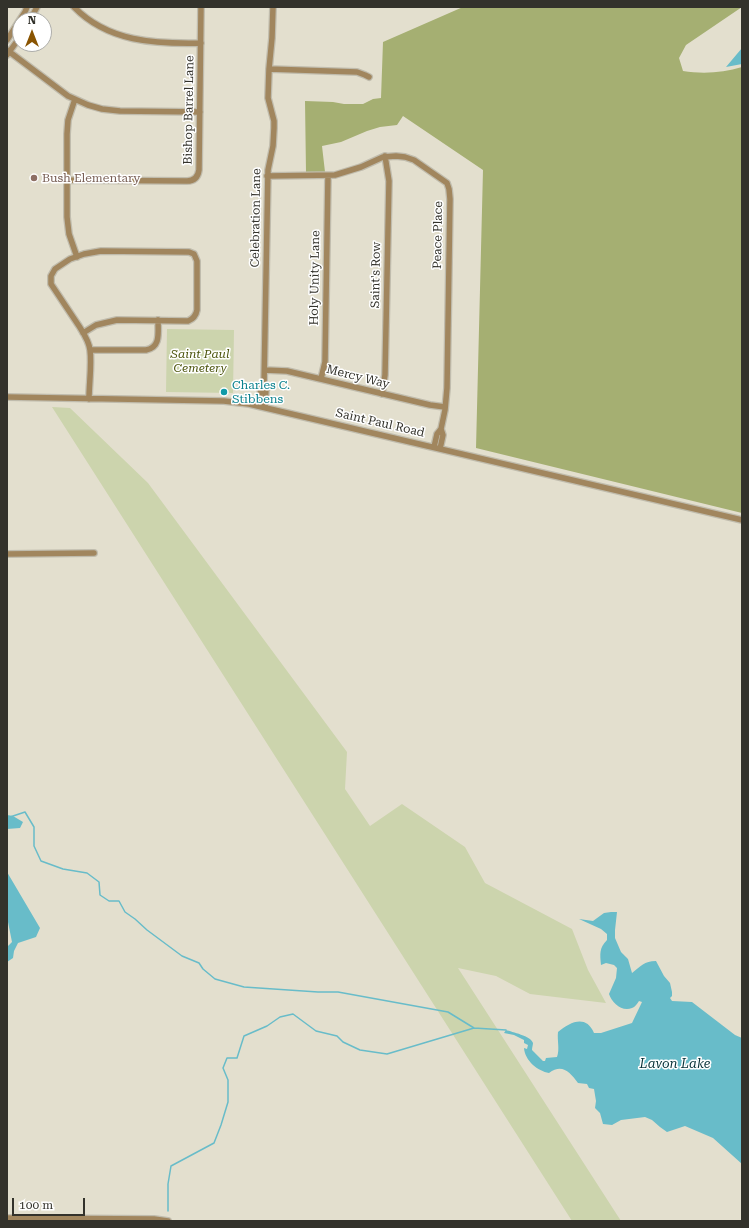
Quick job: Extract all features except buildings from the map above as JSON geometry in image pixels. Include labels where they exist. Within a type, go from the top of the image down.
[{"type":"street","points":[[7,40],[27,7]]},
{"type":"street","points":[[74,7],[80,14],[94,23],[121,36],[140,41],[201,43]]},
{"type":"street","name":"Bishop Barrel Lane","points":[[66,180],[187,181],[197,177],[199,170],[201,7]]},
{"type":"street","name":"Celebration Lane","points":[[265,407],[267,176],[268,164],[274,146],[274,120],[268,98],[273,7]]},
{"type":"street","points":[[8,52],[68,96],[88,105],[102,109],[120,111],[200,112]]},
{"type":"street","points":[[269,69],[357,72],[369,77]]},
{"type":"street","points":[[75,99],[68,120],[66,180],[68,228],[77,257]]},
{"type":"street","name":"Peace Place","points":[[267,176],[328,176],[354,170],[386,156],[402,156],[414,160],[444,181],[448,187],[450,199],[447,390],[441,430],[437,434],[437,448]]},
{"type":"street","name":"Saint's Row","points":[[382,394],[385,375],[388,189],[386,156]]},
{"type":"street","name":"Holy Unity Lane","points":[[321,379],[325,362],[328,176]]},
{"type":"street","points":[[83,333],[96,325],[117,320],[188,321],[193,318],[197,310],[197,261],[194,254],[189,252],[101,251],[84,254],[55,269],[51,276],[52,284],[86,338],[90,350],[89,399]]},
{"type":"street","points":[[90,350],[150,349],[154,347],[158,340],[158,320]]},
{"type":"street","name":"Mercy Way","points":[[265,370],[286,371],[430,406],[445,407]]},
{"type":"street","name":"Celebration Lane","points":[[258,406],[260,389],[264,384]]},
{"type":"street","name":"Saint Paul Road","points":[[7,397],[224,401],[265,407],[742,520]]},
{"type":"street","points":[[7,554],[94,553]]},
{"type":"street","points":[[7,1218],[154,1219],[168,1221]]},
{"type":"green space","points":[[463,7],[742,7],[686,45],[679,58],[683,71],[727,71],[742,67],[742,513],[476,448],[483,170],[403,116],[397,125],[380,127],[341,142],[322,146],[325,172],[306,172],[305,101],[363,104],[373,99],[381,98],[383,42]]},
{"type":"green space","name":"Saint Paul Cemetery","points":[[167,329],[234,330],[233,393],[166,392]]},
{"type":"green space","points":[[52,407],[70,408],[148,483],[347,752],[345,789],[370,826],[402,804],[465,847],[485,883],[572,929],[588,970],[606,1003],[530,994],[496,976],[458,968],[621,1221],[572,1221]]},
{"type":"water","points":[[742,48],[742,64],[726,67]]},
{"type":"water","points":[[7,815],[13,816],[23,822],[20,828],[7,829]]},
{"type":"water","points":[[7,872],[40,928],[36,937],[18,943],[14,951],[13,958],[7,962],[7,947],[12,942],[7,917]]},
{"type":"water","name":"Lavon Lake","points":[[617,912],[615,938],[621,952],[628,959],[632,973],[646,963],[656,961],[664,976],[670,983],[672,996],[670,998],[672,1001],[692,1002],[735,1035],[742,1038],[742,1164],[713,1138],[685,1126],[667,1132],[652,1120],[645,1117],[621,1120],[612,1125],[603,1124],[600,1113],[595,1108],[596,1101],[594,1089],[589,1088],[587,1084],[578,1083],[569,1072],[565,1070],[558,1069],[549,1073],[537,1068],[529,1061],[525,1053],[524,1048],[527,1049],[528,1045],[524,1043],[524,1040],[514,1035],[504,1033],[506,1030],[529,1038],[533,1043],[532,1050],[543,1061],[545,1061],[546,1058],[557,1057],[558,1032],[568,1025],[578,1022],[587,1023],[594,1033],[601,1033],[632,1023],[642,1002],[639,1001],[633,1008],[625,1009],[621,1008],[612,1001],[609,994],[616,978],[617,968],[614,965],[606,963],[601,965],[601,951],[607,940],[607,934],[601,929],[579,919],[593,921],[604,913]]},
{"type":"waterway","points":[[7,818],[25,812],[34,827],[34,846],[41,861],[63,869],[87,873],[99,882],[100,895],[109,901],[119,901],[125,912],[147,930],[182,956],[199,963],[203,969],[215,979],[244,987],[338,992],[448,1012],[474,1028]]},
{"type":"waterway","points":[[168,1211],[168,1184],[171,1166],[214,1143],[228,1102],[228,1080],[223,1068],[227,1058],[237,1058],[244,1036],[267,1026],[280,1017],[293,1014],[316,1031],[337,1036],[343,1042],[360,1050],[387,1054],[474,1028],[506,1030]]},
{"type":"place","name":"Bush Elementary","points":[[34,178]]},
{"type":"place","name":"Charles C. Stibbens","points":[[224,392]]}]
